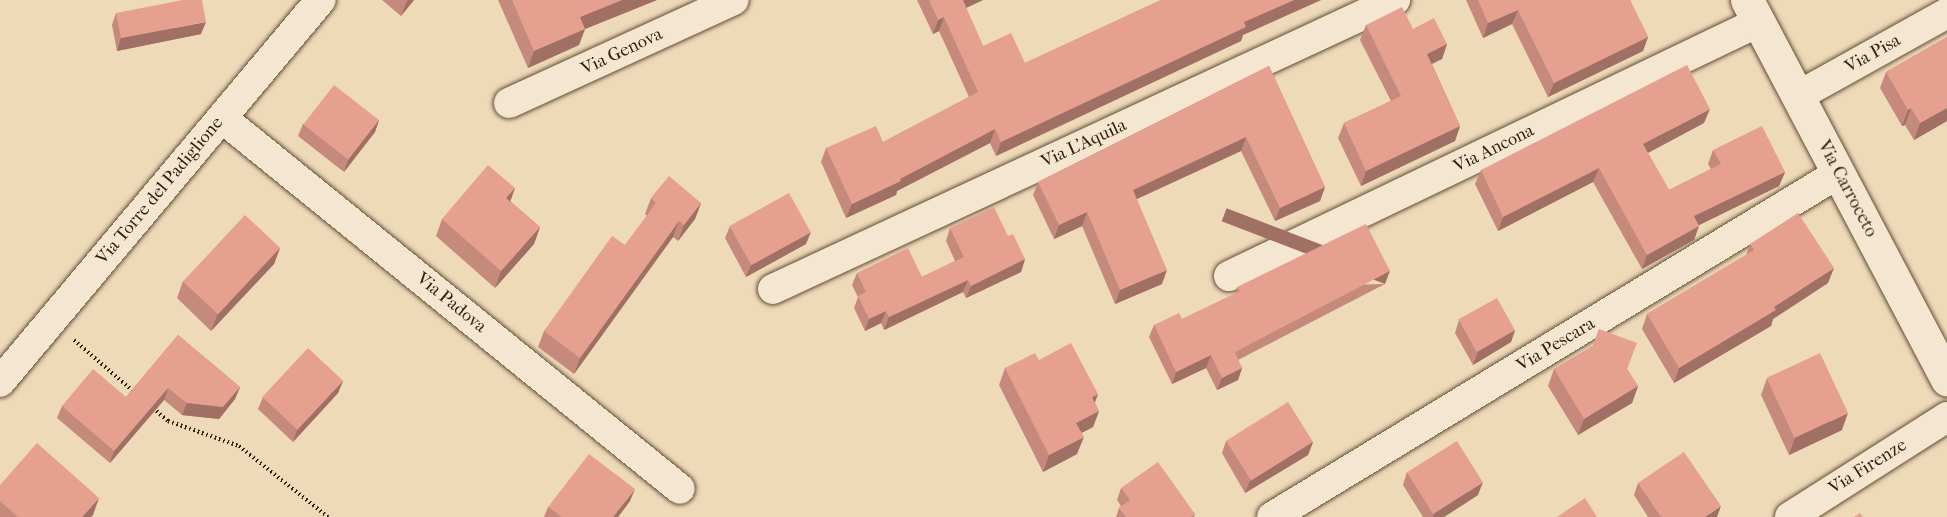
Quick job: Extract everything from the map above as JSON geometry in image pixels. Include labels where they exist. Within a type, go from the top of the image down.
[{"type":"street","name":"Via Torre del Padiglione","points":[[0,382],[321,0]]},
{"type":"street","name":"Via Genova","points":[[509,104],[734,0]]},
{"type":"street","name":"Via L'Aquila","points":[[773,289],[1395,0]]},
{"type":"street","name":"Via Carroceto","points":[[1753,11],[1947,379]]},
{"type":"street","name":"Via Ancona","points":[[1229,276],[1753,11]]},
{"type":"street","name":"Via Pisa","points":[[1798,96],[1947,13]]},
{"type":"street","name":"Via Padova","points":[[222,118],[681,489]]},
{"type":"street","name":"Via Pescara","points":[[1272,517],[1839,173]]},
{"type":"street","name":"Via Firenze","points":[[1790,517],[1947,417]]},
{"type":"path","points":[[52,320],[141,398]]},
{"type":"path","points":[[150,406],[168,422],[239,446],[328,517]]},
{"type":"building","points":[[183,0],[202,0],[206,22],[121,38],[116,13]]},
{"type":"building","points":[[512,0],[622,0],[580,17],[585,29],[534,51]]},
{"type":"building","points":[[929,0],[963,0],[983,46],[1011,33],[1025,63],[1161,0],[1294,0],[1244,22],[1246,27],[1001,142],[995,129],[900,179],[901,181],[852,204],[826,148],[876,126],[883,142],[978,92],[944,17],[938,20]]},
{"type":"building","points":[[1478,0],[1630,0],[1648,37],[1554,83],[1518,10],[1488,23]]},
{"type":"building","points":[[1402,7],[1413,29],[1434,18],[1447,44],[1427,54],[1460,126],[1366,171],[1344,123],[1401,96],[1366,25]]},
{"type":"building","points":[[1947,37],[1947,108],[1920,123],[1911,108],[1908,110],[1886,72]]},
{"type":"building","points":[[1687,65],[1710,109],[1643,144],[1669,190],[1721,164],[1713,150],[1762,126],[1785,172],[1694,216],[1699,226],[1647,255],[1599,168],[1503,217],[1481,170]]},
{"type":"building","points":[[1269,66],[1325,187],[1280,208],[1246,137],[1133,190],[1167,270],[1120,290],[1087,212],[1059,225],[1038,182]]},
{"type":"building","points":[[334,85],[379,120],[348,159],[303,124]]},
{"type":"building","points":[[488,165],[515,188],[506,198],[540,227],[501,271],[442,219]]},
{"type":"building","points":[[669,176],[701,203],[684,225],[679,221],[580,358],[544,331],[612,236],[625,245],[656,203],[651,198]]},
{"type":"building","points":[[789,193],[811,232],[751,265],[730,226]]},
{"type":"building","points":[[994,207],[1008,236],[1013,234],[1025,259],[971,286],[968,280],[889,317],[886,311],[869,319],[858,296],[866,292],[857,273],[908,248],[922,277],[964,257],[950,228]]},
{"type":"building","points":[[1798,213],[1834,268],[1774,307],[1776,310],[1679,368],[1647,314],[1754,250],[1750,244]]},
{"type":"building","points":[[245,215],[280,248],[218,314],[183,282]]},
{"type":"building","points":[[1366,224],[1390,271],[1235,352],[1242,368],[1222,378],[1211,355],[1176,372],[1154,325],[1179,313],[1182,319],[1240,291],[1237,287]]},
{"type":"building","points":[[1497,298],[1515,330],[1476,352],[1459,319]]},
{"type":"building","points":[[1599,329],[1637,343],[1627,369],[1638,386],[1584,419],[1554,369],[1593,346]]},
{"type":"building","points":[[178,335],[240,387],[223,407],[187,403],[168,388],[114,451],[62,406],[93,369],[126,397]]},
{"type":"building","points":[[1071,343],[1098,394],[1092,397],[1099,411],[1076,423],[1084,437],[1049,455],[1005,368],[1035,353],[1039,360]]},
{"type":"building","points":[[308,348],[343,381],[297,430],[262,397]]},
{"type":"building","points":[[1820,353],[1848,413],[1794,438],[1767,378]]},
{"type":"building","points":[[1288,402],[1313,442],[1251,481],[1226,441]]},
{"type":"building","points":[[1457,441],[1483,483],[1433,514],[1407,472]]},
{"type":"building","points":[[37,443],[99,498],[82,517],[18,517],[0,501],[0,485]]},
{"type":"building","points":[[1684,452],[1721,506],[1705,517],[1661,517],[1638,483]]},
{"type":"building","points":[[589,454],[635,489],[613,517],[562,517],[548,507]]},
{"type":"building","points":[[1158,462],[1195,514],[1191,517],[1126,517],[1119,508],[1130,500],[1121,488]]},
{"type":"building","points":[[1585,498],[1597,517],[1557,517]]}]
